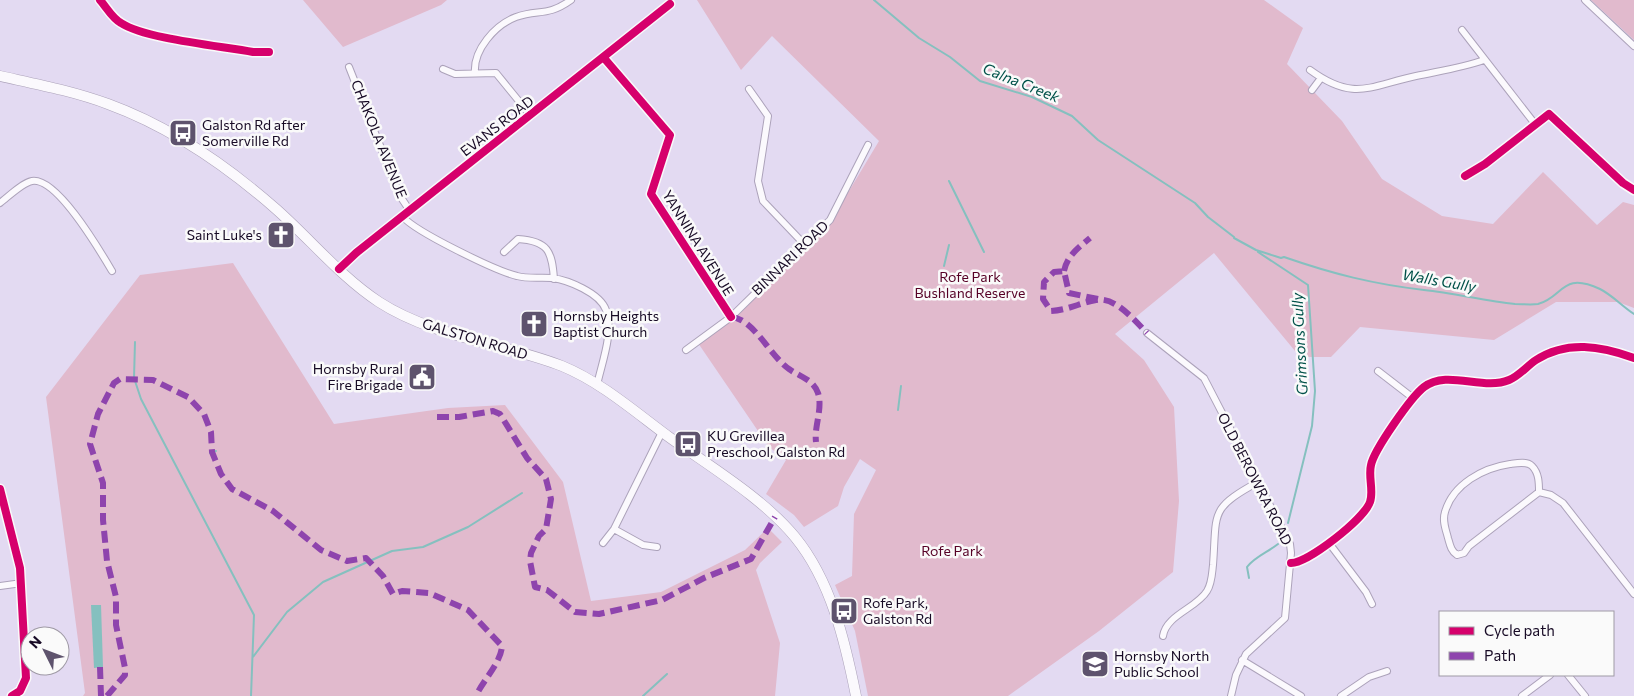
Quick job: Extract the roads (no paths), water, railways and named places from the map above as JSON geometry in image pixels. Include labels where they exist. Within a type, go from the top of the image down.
[{"type":"main road","name":"GALSTON ROAD","points":[[0,76],[110,105],[194,146],[231,171],[274,207],[360,288],[397,312],[430,326],[558,365],[596,385],[662,432],[750,497],[795,537],[808,556],[833,606],[856,696]]},
{"type":"street","points":[[100,0],[117,21],[130,28],[165,37],[253,52],[269,52]]},
{"type":"street","points":[[475,73],[475,62],[483,44],[507,22],[521,16],[548,12],[571,0]]},
{"type":"street","points":[[1585,0],[1634,46]]},
{"type":"street","name":"EVANS ROAD","points":[[339,269],[670,4]]},
{"type":"street","points":[[1462,30],[1535,124]]},
{"type":"street","name":"YANNINA AVENUE","points":[[604,58],[670,135],[651,194],[731,317]]},
{"type":"street","points":[[1310,70],[1321,78],[1346,89],[1369,89],[1415,76],[1461,68],[1484,60]]},
{"type":"street","name":"CHAKOLA AVENUE","points":[[349,67],[400,196],[410,211]]},
{"type":"street","points":[[443,69],[455,74],[491,72],[498,74],[530,116]]},
{"type":"street","points":[[1312,90],[1321,78]]},
{"type":"street","points":[[749,89],[768,116],[758,181],[763,201],[804,244]]},
{"type":"street","points":[[1465,176],[1485,164],[1550,114],[1623,183],[1634,190]]},
{"type":"street","name":"BINNARI ROAD","points":[[686,350],[731,317],[830,220],[868,145]]},
{"type":"street","points":[[0,203],[30,181],[42,181],[50,187],[86,229],[112,271]]},
{"type":"street","points":[[403,216],[416,228],[503,271],[518,276],[554,278],[578,287],[595,297],[606,308],[609,319],[606,350],[596,385]]},
{"type":"street","points":[[504,252],[518,239],[541,243],[552,256],[554,278]]},
{"type":"street","name":"OLD BEROWRA ROAD","points":[[1147,333],[1204,378],[1290,544],[1291,563],[1285,618],[1250,649],[1242,660],[1231,696]]},
{"type":"street","points":[[1291,563],[1304,560],[1329,543],[1367,508],[1371,496],[1370,473],[1374,455],[1422,388],[1434,382],[1506,381],[1538,359],[1565,348],[1581,346],[1603,347],[1634,358]]},
{"type":"street","points":[[1378,371],[1413,398]]},
{"type":"street","points":[[603,543],[614,529],[662,432]]},
{"type":"street","points":[[1522,462],[1532,466],[1538,476],[1539,492],[1460,555],[1454,554],[1444,518],[1454,495],[1474,476],[1498,466],[1522,462]]},
{"type":"street","points":[[1163,636],[1168,625],[1203,596],[1208,589],[1212,578],[1216,520],[1220,508],[1234,495],[1258,482]]},
{"type":"street","points":[[0,489],[22,583],[26,678],[20,691],[12,696]]},
{"type":"street","points":[[1539,492],[1551,495],[1562,503],[1634,594]]},
{"type":"street","points":[[614,529],[643,545],[657,547]]},
{"type":"street","points":[[1329,543],[1366,592],[1372,604]]},
{"type":"street","points":[[0,586],[22,583]]},
{"type":"street","points":[[1242,660],[1302,696]]},
{"type":"street","points":[[1341,696],[1369,677],[1387,671]]},
{"type":"street","points":[[1522,696],[1549,676]]},
{"type":"street","points":[[1569,676],[1585,696]]},
{"type":"waterway","name":"Calna Creek","points":[[874,0],[919,38],[950,57],[980,81],[1032,97],[1072,116],[1098,140],[1195,203],[1208,217],[1234,237]]},
{"type":"waterway","points":[[949,181],[984,252]]},
{"type":"waterway","name":"Walls Gully","points":[[1234,238],[1256,250],[1353,278],[1503,303],[1538,304],[1547,301],[1570,284],[1587,284],[1604,291],[1634,314]]},
{"type":"waterway","points":[[944,266],[949,245]]},
{"type":"waterway","name":"Grimsons Gully","points":[[1258,252],[1308,285],[1315,391],[1312,426],[1288,523]]},
{"type":"waterway","points":[[135,342],[134,378],[141,399],[254,615],[251,696]]},
{"type":"waterway","points":[[898,410],[901,386]]},
{"type":"waterway","points":[[253,657],[287,612],[323,582],[392,551],[423,547],[468,527],[522,493]]},
{"type":"waterway","points":[[1249,578],[1247,567],[1250,563],[1278,544]]},
{"type":"waterway","points":[[643,696],[667,674]]},
{"type":"place","name":"Galston Rd after Somerville Rd","points":[[183,133]]},
{"type":"place","name":"Saint Luke's","points":[[281,235]]},
{"type":"place","name":"Hornsby Heights Baptist Church","points":[[534,324]]},
{"type":"place","name":"Hornsby Rural Fire Brigade","points":[[422,377]]},
{"type":"place","name":"KU Grevillea Preschool, Galston Rd","points":[[688,444]]},
{"type":"place","name":"Rofe Park, Galston Rd","points":[[844,611]]},
{"type":"place","name":"Hornsby North Public School","points":[[1095,664]]},
{"type":"park label","name":"Rofe Park Bushland Reserve","points":[[970,286]]},
{"type":"park label","name":"Rofe Park","points":[[952,551]]}]
